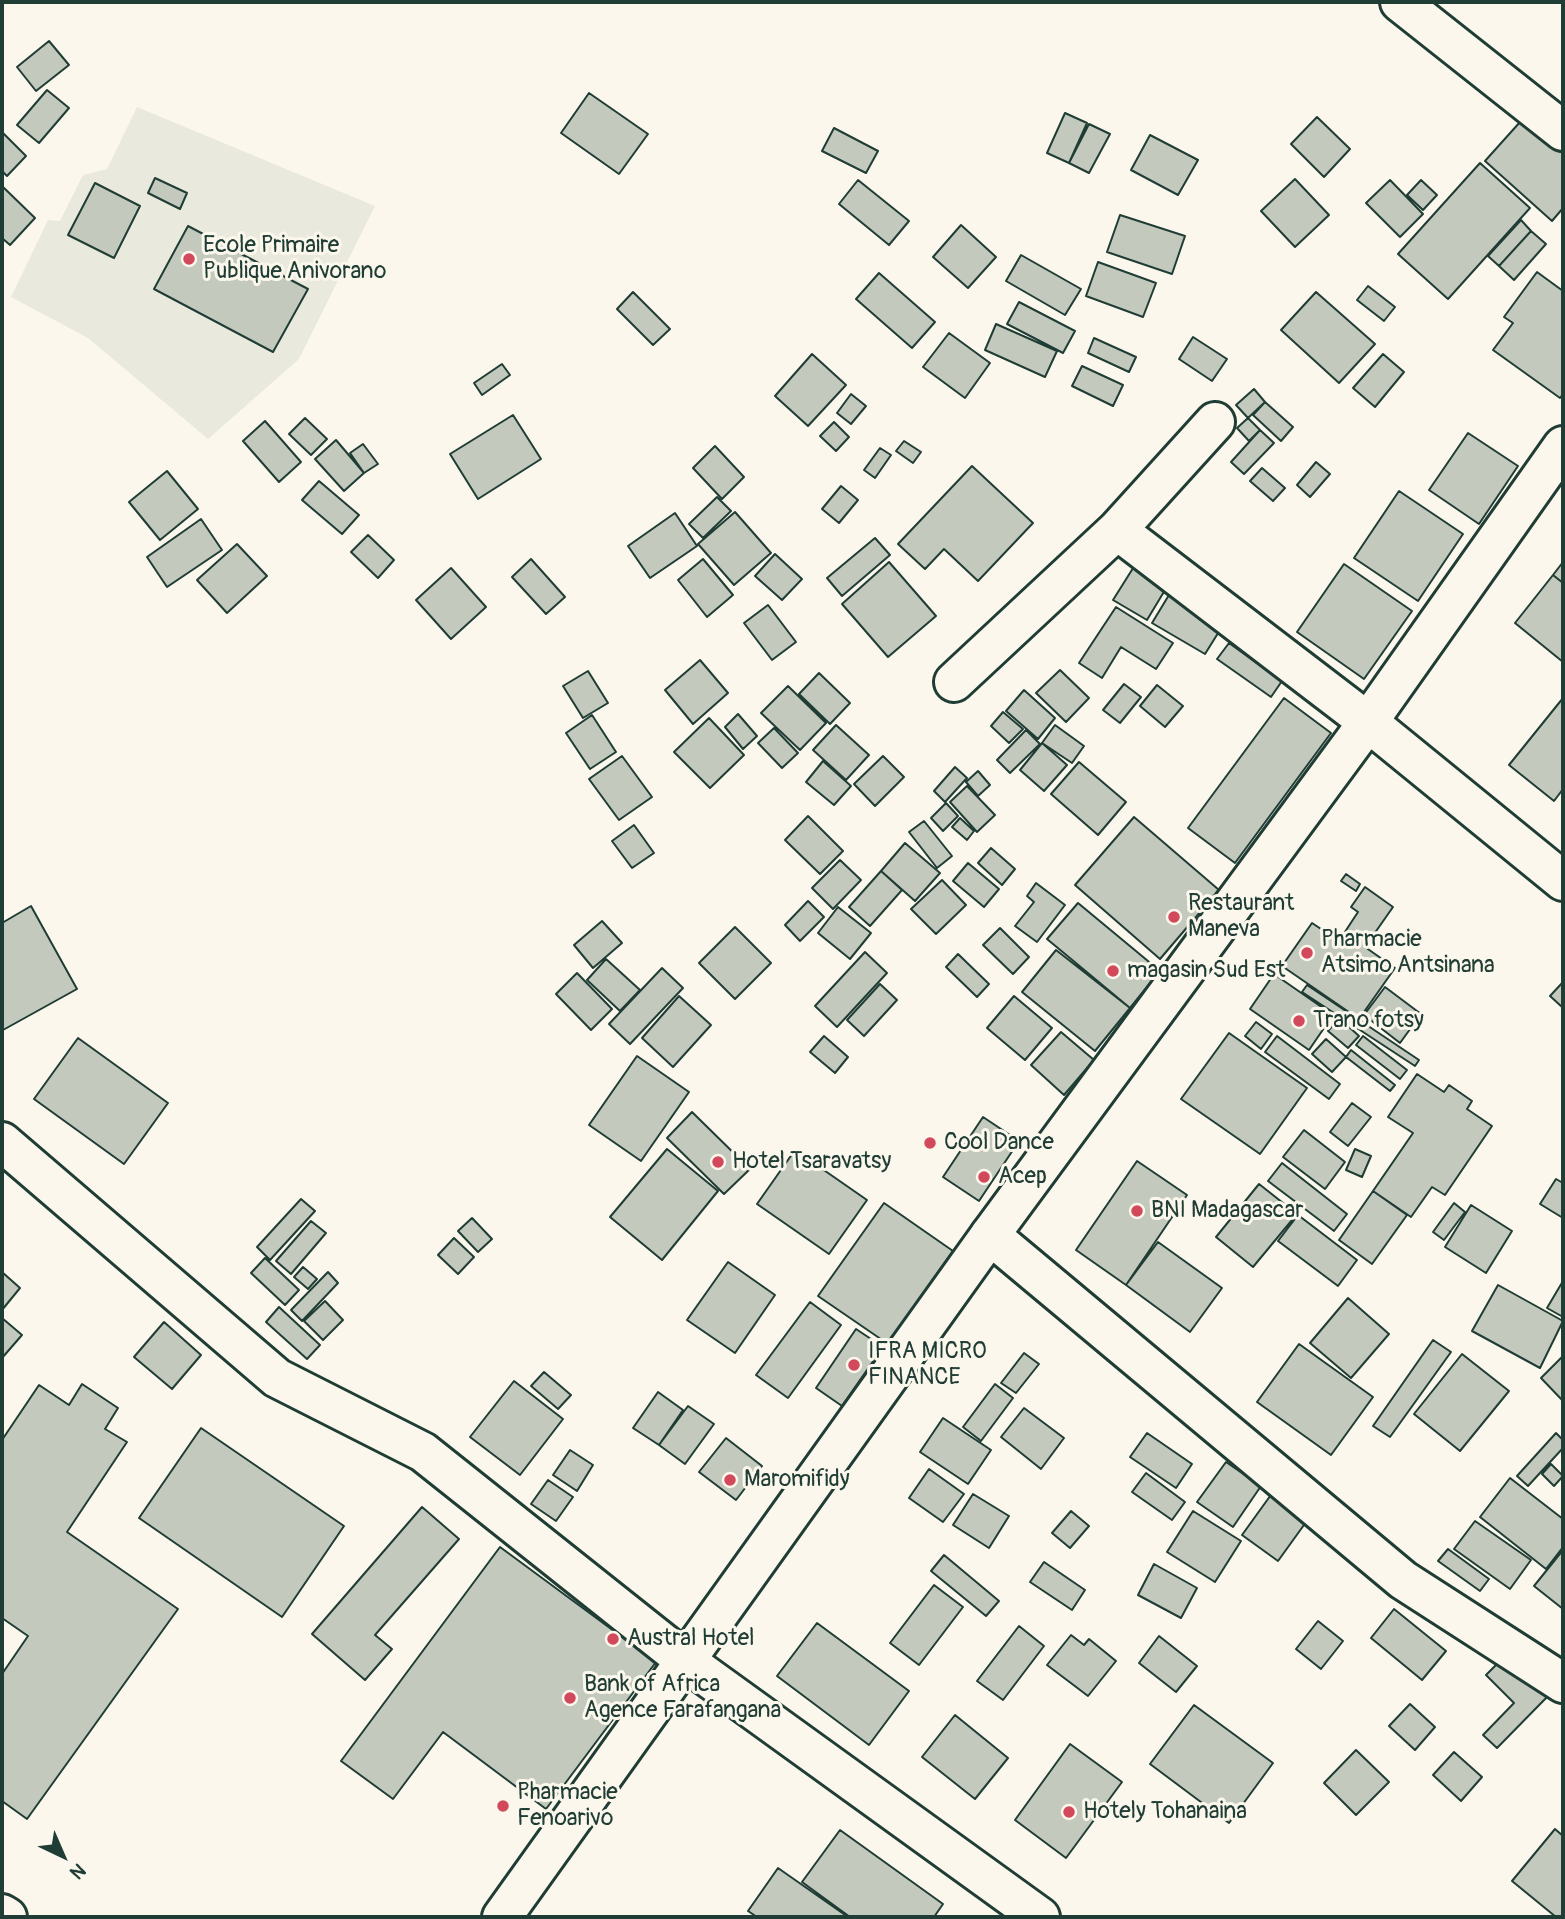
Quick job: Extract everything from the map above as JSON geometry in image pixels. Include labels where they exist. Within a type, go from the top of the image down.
[{"type":"street","points":[[1400,2],[1563,131]]},
{"type":"street","points":[[954,682],[1117,530],[1215,422]]},
{"type":"street","points":[[502,1917],[990,1235],[1368,722],[1563,446]]},
{"type":"street","points":[[1117,530],[1368,722],[1563,880]]},
{"type":"street","points":[[2,1142],[277,1378],[423,1452],[687,1662],[1040,1917]]},
{"type":"street","points":[[990,1235],[1403,1580],[1563,1683]]},
{"type":"street","points":[[2,1914],[7,1917]]},
{"type":"shaded area","name":"Ecole Primaire Publique Anivorano","points":[[137,107],[375,206],[299,359],[208,439],[88,338],[11,297],[48,220],[60,221],[83,175],[107,169]]},
{"type":"building","points":[[49,41],[69,65],[36,91],[17,67]]},
{"type":"building","points":[[47,90],[69,108],[39,143],[17,125]]},
{"type":"building","points":[[589,93],[648,134],[619,174],[561,133]]},
{"type":"building","points":[[1529,112],[1563,142],[1563,208],[1552,221],[1485,161]]},
{"type":"building","points":[[1065,113],[1087,123],[1069,163],[1047,153]]},
{"type":"building","points":[[1317,117],[1350,149],[1324,177],[1291,144]]},
{"type":"building","points":[[1089,124],[1110,134],[1089,173],[1069,163]]},
{"type":"building","points":[[834,128],[878,151],[866,173],[822,151]]},
{"type":"building","points":[[2,132],[26,156],[7,176],[2,171]]},
{"type":"building","points":[[1150,135],[1198,160],[1178,195],[1131,170]]},
{"type":"building","points":[[1480,163],[1530,208],[1448,299],[1398,254]]},
{"type":"building","points":[[155,178],[187,193],[180,209],[148,193]]},
{"type":"building","points":[[1295,179],[1329,215],[1295,247],[1261,211]]},
{"type":"building","points":[[858,180],[909,221],[889,245],[839,204]]},
{"type":"building","points":[[1390,180],[1423,214],[1400,237],[1366,203]]},
{"type":"building","points":[[1421,180],[1437,195],[1423,210],[1407,195]]},
{"type":"building","points":[[95,183],[140,206],[114,258],[68,235]]},
{"type":"building","points":[[2,186],[35,218],[10,245],[2,238]]},
{"type":"building","points":[[1120,215],[1185,236],[1172,274],[1107,252]]},
{"type":"building","points":[[1521,220],[1531,231],[1499,266],[1488,256]]},
{"type":"building","points":[[961,225],[996,257],[968,288],[933,257]]},
{"type":"building","points":[[188,226],[308,289],[273,352],[154,289]]},
{"type":"building","points":[[1531,231],[1546,244],[1514,280],[1499,266]]},
{"type":"building","points":[[1021,255],[1081,289],[1065,315],[1006,281]]},
{"type":"building","points":[[1098,262],[1156,283],[1143,317],[1086,296]]},
{"type":"building","points":[[1537,272],[1563,291],[1563,394],[1560,398],[1493,350],[1513,323],[1504,317]]},
{"type":"building","points":[[879,273],[935,322],[912,348],[856,299]]},
{"type":"building","points":[[1368,286],[1395,307],[1384,321],[1357,300]]},
{"type":"building","points":[[633,292],[670,329],[653,345],[617,309]]},
{"type":"building","points":[[1316,292],[1375,344],[1339,383],[1281,330]]},
{"type":"building","points":[[1019,302],[1075,331],[1063,353],[1007,324]]},
{"type":"building","points":[[996,324],[1057,351],[1045,377],[985,350]]},
{"type":"building","points":[[949,333],[990,363],[965,398],[923,367]]},
{"type":"building","points":[[1193,337],[1227,359],[1212,381],[1179,359]]},
{"type":"building","points":[[1094,338],[1136,357],[1129,372],[1088,353]]},
{"type":"building","points":[[812,354],[846,385],[808,426],[775,396]]},
{"type":"building","points":[[1383,354],[1404,372],[1375,407],[1353,388]]},
{"type":"building","points":[[502,364],[510,375],[482,395],[474,383]]},
{"type":"building","points":[[1082,366],[1123,385],[1113,406],[1072,386]]},
{"type":"building","points":[[1254,389],[1265,402],[1248,418],[1236,405]]},
{"type":"building","points":[[851,394],[866,406],[851,424],[837,413]]},
{"type":"building","points":[[1265,402],[1293,427],[1281,441],[1253,415]]},
{"type":"building","points":[[513,415],[541,459],[478,499],[450,454]]},
{"type":"building","points":[[305,418],[327,439],[311,455],[289,434]]},
{"type":"building","points":[[1248,418],[1260,430],[1249,441],[1237,428]]},
{"type":"building","points":[[265,421],[301,462],[279,482],[243,441]]},
{"type":"building","points":[[834,422],[849,437],[836,451],[820,436]]},
{"type":"building","points":[[1260,430],[1274,443],[1244,474],[1231,462]]},
{"type":"building","points":[[1468,433],[1518,466],[1479,524],[1429,490]]},
{"type":"building","points":[[336,440],[364,473],[344,491],[315,459]]},
{"type":"building","points":[[904,441],[921,452],[913,463],[896,451]]},
{"type":"building","points":[[363,444],[378,464],[364,473],[350,453]]},
{"type":"building","points":[[715,446],[744,477],[722,499],[693,468]]},
{"type":"building","points":[[880,448],[891,455],[875,478],[864,470]]},
{"type":"building","points":[[1316,462],[1330,474],[1310,497],[1297,485]]},
{"type":"building","points":[[972,466],[1033,523],[978,581],[944,549],[925,569],[898,544]]},
{"type":"building","points":[[1262,468],[1285,488],[1273,501],[1250,481]]},
{"type":"building","points":[[167,471],[198,509],[160,540],[129,502]]},
{"type":"building","points":[[319,481],[359,515],[342,534],[302,500]]},
{"type":"building","points":[[841,486],[858,500],[839,523],[822,509]]},
{"type":"building","points":[[1399,491],[1463,534],[1418,601],[1354,558]]},
{"type":"building","points":[[717,497],[731,511],[703,538],[689,524]]},
{"type":"building","points":[[735,512],[771,553],[734,585],[698,544]]},
{"type":"building","points":[[675,513],[697,546],[650,578],[628,546]]},
{"type":"building","points":[[201,519],[222,550],[167,587],[147,557]]},
{"type":"building","points":[[368,535],[394,560],[378,578],[351,552]]},
{"type":"building","points":[[875,538],[890,555],[842,596],[827,578]]},
{"type":"building","points":[[237,544],[267,576],[227,613],[197,580]]},
{"type":"building","points":[[775,554],[802,579],[782,600],[755,576]]},
{"type":"building","points":[[531,559],[565,597],[546,614],[512,577]]},
{"type":"building","points":[[703,559],[733,595],[707,617],[678,580]]},
{"type":"building","points":[[889,562],[936,616],[888,657],[842,604]]},
{"type":"building","points":[[1563,562],[1563,583],[1553,575]]},
{"type":"building","points":[[1344,564],[1412,611],[1364,679],[1297,632]]},
{"type":"building","points":[[1135,565],[1168,585],[1147,620],[1113,600]]},
{"type":"building","points":[[451,568],[486,607],[451,639],[416,600]]},
{"type":"building","points":[[1553,575],[1563,583],[1563,662],[1515,623]]},
{"type":"building","points":[[1172,590],[1225,622],[1205,654],[1152,623]]},
{"type":"building","points":[[768,605],[796,642],[772,660],[744,623]]},
{"type":"building","points":[[1116,607],[1173,643],[1156,669],[1121,647],[1102,678],[1079,663]]},
{"type":"building","points":[[1229,643],[1282,681],[1271,697],[1217,659]]},
{"type":"building","points":[[700,660],[728,693],[693,724],[665,690]]},
{"type":"building","points":[[1060,670],[1089,698],[1066,722],[1036,693]]},
{"type":"building","points":[[588,671],[608,703],[583,718],[563,686]]},
{"type":"building","points":[[819,673],[850,703],[830,724],[799,694]]},
{"type":"building","points":[[1124,684],[1141,697],[1120,723],[1103,710]]},
{"type":"building","points":[[1157,685],[1183,706],[1165,727],[1140,706]]},
{"type":"building","points":[[788,686],[826,723],[800,750],[761,713]]},
{"type":"building","points":[[1024,690],[1055,718],[1038,739],[1006,711]]},
{"type":"building","points":[[1284,698],[1331,733],[1235,863],[1188,828]]},
{"type":"building","points":[[1563,698],[1563,789],[1554,801],[1509,765]]},
{"type":"building","points":[[1003,712],[1023,729],[1009,743],[991,726]]},
{"type":"building","points":[[738,714],[757,736],[743,749],[725,727]]},
{"type":"building","points":[[592,715],[616,752],[590,769],[566,733]]},
{"type":"building","points":[[709,718],[744,755],[710,788],[674,752]]},
{"type":"building","points":[[836,725],[869,755],[846,780],[813,750]]},
{"type":"building","points":[[1055,725],[1084,746],[1072,763],[1042,743]]},
{"type":"building","points":[[774,728],[798,753],[782,768],[758,743]]},
{"type":"building","points":[[1026,730],[1040,744],[1010,773],[997,760]]},
{"type":"building","points":[[1042,743],[1067,765],[1044,791],[1020,770]]},
{"type":"building","points":[[622,756],[652,797],[619,820],[589,779]]},
{"type":"building","points":[[883,756],[904,777],[875,806],[854,784]]},
{"type":"building","points":[[823,761],[851,786],[834,805],[806,782]]},
{"type":"building","points":[[1079,762],[1126,802],[1098,835],[1051,794]]},
{"type":"building","points":[[955,767],[967,778],[945,802],[934,791]]},
{"type":"building","points":[[978,771],[990,785],[978,796],[966,782]]},
{"type":"building","points":[[967,786],[995,815],[977,832],[950,802]]},
{"type":"building","points":[[946,803],[958,816],[943,831],[931,818]]},
{"type":"building","points":[[808,816],[843,851],[820,874],[785,840]]},
{"type":"building","points":[[1134,817],[1219,890],[1160,959],[1075,885]]},
{"type":"building","points":[[960,818],[974,831],[967,840],[952,827]]},
{"type":"building","points":[[924,821],[952,856],[937,868],[909,832]]},
{"type":"building","points":[[634,825],[654,853],[632,868],[612,841]]},
{"type":"building","points":[[905,843],[940,873],[915,901],[881,871]]},
{"type":"building","points":[[991,848],[1015,869],[1002,885],[978,863]]},
{"type":"building","points":[[840,860],[861,880],[833,909],[812,888]]},
{"type":"building","points":[[968,863],[999,889],[984,907],[953,881]]},
{"type":"building","points":[[881,871],[902,890],[870,926],[849,907]]},
{"type":"building","points":[[1346,874],[1360,884],[1356,891],[1341,881]]},
{"type":"building","points":[[942,880],[966,905],[936,934],[911,909]]},
{"type":"building","points":[[1036,883],[1065,905],[1037,942],[1015,926],[1034,902],[1027,896]]},
{"type":"building","points":[[1365,887],[1393,907],[1365,947],[1395,968],[1359,1019],[1282,966],[1312,923],[1339,941],[1358,912],[1351,907]]},
{"type":"building","points":[[808,901],[824,917],[800,941],[785,925]]},
{"type":"building","points":[[1078,903],[1160,971],[1130,1008],[1047,939]]},
{"type":"building","points":[[31,906],[77,989],[3,1030],[2,923]]},
{"type":"building","points":[[838,907],[871,933],[850,959],[818,933]]},
{"type":"building","points":[[602,921],[622,943],[593,968],[574,945]]},
{"type":"building","points":[[735,927],[771,963],[735,999],[699,963]]},
{"type":"building","points":[[1000,928],[1029,957],[1013,974],[983,945]]},
{"type":"building","points":[[1056,950],[1130,1008],[1095,1051],[1022,992]]},
{"type":"building","points":[[865,952],[887,973],[837,1027],[815,1006]]},
{"type":"building","points":[[958,954],[989,984],[977,997],[946,967]]},
{"type":"building","points":[[606,959],[640,990],[620,1011],[587,980]]},
{"type":"building","points":[[662,968],[683,988],[630,1044],[609,1024]]},
{"type":"building","points":[[577,973],[612,1009],[591,1030],[556,994]]},
{"type":"building","points":[[1274,974],[1333,1015],[1309,1050],[1250,1009]]},
{"type":"building","points":[[1563,982],[1563,1005],[1562,1007],[1550,996]]},
{"type":"building","points":[[880,984],[897,1000],[864,1036],[847,1020]]},
{"type":"building","points":[[1307,985],[1419,1060],[1415,1066],[1302,992]]},
{"type":"building","points":[[1385,987],[1421,1014],[1400,1043],[1364,1015]]},
{"type":"building","points":[[679,996],[711,1025],[673,1067],[642,1038]]},
{"type":"building","points":[[1014,996],[1052,1028],[1025,1060],[987,1028]]},
{"type":"building","points":[[1339,1018],[1359,1036],[1348,1048],[1328,1031]]},
{"type":"building","points":[[1256,1022],[1272,1034],[1261,1049],[1245,1036]]},
{"type":"building","points":[[1061,1032],[1094,1060],[1064,1095],[1031,1065]]},
{"type":"building","points":[[1229,1033],[1307,1088],[1260,1154],[1181,1099]]},
{"type":"building","points":[[824,1036],[848,1057],[835,1073],[810,1052]]},
{"type":"building","points":[[1277,1036],[1340,1084],[1329,1099],[1265,1052]]},
{"type":"building","points":[[1363,1036],[1407,1070],[1400,1079],[1356,1045]]},
{"type":"building","points":[[78,1038],[168,1103],[124,1164],[34,1099]]},
{"type":"building","points":[[1326,1039],[1346,1057],[1332,1072],[1312,1054]]},
{"type":"building","points":[[1351,1050],[1395,1085],[1390,1091],[1346,1057]]},
{"type":"building","points":[[637,1056],[689,1092],[641,1161],[589,1125]]},
{"type":"building","points":[[1417,1074],[1444,1092],[1449,1085],[1472,1101],[1467,1109],[1492,1126],[1445,1195],[1432,1187],[1411,1217],[1373,1191],[1413,1133],[1388,1117]]},
{"type":"building","points":[[1352,1103],[1371,1117],[1348,1146],[1330,1132]]},
{"type":"building","points":[[692,1112],[750,1169],[724,1194],[667,1138]]},
{"type":"building","points":[[983,1117],[1019,1141],[979,1201],[943,1177]]},
{"type":"building","points":[[1304,1130],[1345,1162],[1325,1189],[1283,1157]]},
{"type":"building","points":[[667,1149],[718,1191],[662,1260],[610,1217]]},
{"type":"building","points":[[1355,1149],[1371,1156],[1362,1177],[1346,1170]]},
{"type":"building","points":[[795,1150],[867,1200],[829,1254],[757,1204]]},
{"type":"building","points":[[1137,1161],[1187,1195],[1126,1285],[1076,1250]]},
{"type":"building","points":[[1282,1163],[1347,1214],[1334,1231],[1268,1181]]},
{"type":"building","points":[[1556,1179],[1563,1183],[1563,1218],[1540,1204]]},
{"type":"building","points":[[1259,1184],[1297,1214],[1253,1267],[1216,1237]]},
{"type":"building","points":[[1373,1191],[1407,1215],[1372,1264],[1339,1240]]},
{"type":"building","points":[[301,1199],[315,1211],[270,1260],[257,1247]]},
{"type":"building","points":[[884,1203],[953,1251],[888,1344],[818,1296]]},
{"type":"building","points":[[1454,1203],[1465,1212],[1444,1240],[1433,1232]]},
{"type":"building","points":[[1471,1205],[1512,1231],[1486,1273],[1445,1247]]},
{"type":"building","points":[[1298,1215],[1357,1260],[1338,1286],[1278,1241]]},
{"type":"building","points":[[472,1218],[492,1239],[478,1252],[458,1231]]},
{"type":"building","points":[[311,1221],[326,1233],[291,1274],[276,1261]]},
{"type":"building","points":[[454,1238],[474,1257],[458,1274],[438,1255]]},
{"type":"building","points":[[1158,1242],[1222,1288],[1190,1332],[1126,1285]]},
{"type":"building","points":[[265,1258],[299,1290],[285,1305],[251,1273]]},
{"type":"building","points":[[728,1262],[775,1295],[735,1353],[687,1320]]},
{"type":"building","points":[[303,1267],[317,1279],[308,1289],[294,1277]]},
{"type":"building","points":[[2,1272],[20,1288],[2,1310]]},
{"type":"building","points":[[328,1272],[338,1283],[302,1321],[291,1310]]},
{"type":"building","points":[[1563,1281],[1563,1317],[1547,1308]]},
{"type":"building","points":[[1498,1285],[1563,1321],[1540,1368],[1472,1331]]},
{"type":"building","points":[[1348,1298],[1389,1334],[1351,1378],[1310,1343]]},
{"type":"building","points":[[325,1301],[343,1320],[323,1340],[304,1321]]},
{"type":"building","points":[[810,1302],[841,1325],[788,1398],[756,1375]]},
{"type":"building","points":[[279,1307],[320,1345],[307,1359],[266,1322]]},
{"type":"building","points":[[2,1318],[22,1335],[2,1358]]},
{"type":"building","points":[[164,1322],[201,1355],[172,1389],[134,1357]]},
{"type":"building","points":[[856,1329],[883,1347],[842,1406],[816,1388]]},
{"type":"building","points":[[1433,1340],[1451,1352],[1390,1437],[1373,1426]]},
{"type":"building","points":[[1299,1344],[1373,1397],[1331,1455],[1257,1402]]},
{"type":"building","points":[[1024,1353],[1039,1364],[1016,1393],[1001,1383]]},
{"type":"building","points":[[1462,1354],[1509,1391],[1460,1451],[1414,1414]]},
{"type":"building","points":[[1563,1356],[1563,1401],[1541,1378]]},
{"type":"building","points":[[544,1372],[571,1395],[558,1409],[531,1386]]},
{"type":"building","points":[[514,1381],[563,1419],[520,1475],[470,1437]]},
{"type":"building","points":[[82,1384],[118,1408],[105,1429],[127,1442],[67,1532],[178,1609],[27,1819],[2,1801],[2,1674],[28,1636],[2,1618],[2,1440],[39,1385],[69,1405]]},
{"type":"building","points":[[995,1384],[1013,1398],[981,1441],[963,1427]]},
{"type":"building","points":[[658,1392],[683,1410],[659,1445],[633,1428]]},
{"type":"building","points":[[688,1406],[714,1424],[685,1464],[659,1445]]},
{"type":"building","points":[[1024,1408],[1064,1438],[1041,1469],[1001,1437]]},
{"type":"building","points":[[943,1418],[991,1450],[968,1484],[920,1452]]},
{"type":"building","points":[[201,1428],[344,1526],[282,1617],[139,1518]]},
{"type":"building","points":[[1147,1433],[1192,1464],[1176,1488],[1130,1457]]},
{"type":"building","points":[[1556,1433],[1563,1440],[1563,1448],[1528,1486],[1517,1476]]},
{"type":"building","points":[[726,1438],[762,1466],[736,1500],[699,1472]]},
{"type":"building","points":[[570,1450],[593,1465],[577,1491],[553,1475]]},
{"type":"building","points":[[1226,1462],[1261,1486],[1233,1527],[1197,1502]]},
{"type":"building","points":[[1551,1464],[1563,1476],[1554,1486],[1542,1474]]},
{"type":"building","points":[[929,1469],[964,1494],[943,1522],[909,1498]]},
{"type":"building","points":[[1146,1473],[1185,1502],[1172,1520],[1132,1492]]},
{"type":"building","points":[[1510,1478],[1563,1519],[1563,1547],[1546,1569],[1480,1517]]},
{"type":"building","points":[[548,1480],[573,1497],[556,1521],[531,1504]]},
{"type":"building","points":[[1273,1492],[1309,1518],[1278,1561],[1242,1535]]},
{"type":"building","points":[[973,1494],[1009,1516],[989,1548],[953,1525]]},
{"type":"building","points":[[422,1507],[459,1539],[375,1635],[392,1649],[365,1680],[312,1634]]},
{"type":"building","points":[[1071,1511],[1089,1526],[1070,1548],[1052,1533]]},
{"type":"building","points":[[1193,1511],[1241,1541],[1215,1582],[1167,1552]]},
{"type":"building","points":[[1475,1521],[1531,1560],[1510,1589],[1454,1549]]},
{"type":"building","points":[[500,1547],[656,1662],[546,1809],[443,1732],[393,1799],[341,1761]]},
{"type":"building","points":[[1448,1549],[1489,1579],[1480,1591],[1438,1561]]},
{"type":"building","points":[[1563,1550],[1563,1609],[1534,1586]]},
{"type":"building","points":[[944,1555],[999,1601],[986,1616],[931,1571]]},
{"type":"building","points":[[1044,1562],[1085,1590],[1072,1610],[1030,1582]]},
{"type":"building","points":[[1154,1564],[1197,1588],[1181,1618],[1138,1595]]},
{"type":"building","points":[[934,1585],[963,1607],[919,1665],[890,1643]]},
{"type":"building","points":[[1394,1609],[1446,1651],[1422,1680],[1371,1638]]},
{"type":"building","points":[[1318,1621],[1343,1641],[1321,1669],[1296,1649]]},
{"type":"building","points":[[817,1623],[909,1691],[869,1745],[777,1676]]},
{"type":"building","points":[[1019,1626],[1044,1646],[1003,1700],[977,1681]]},
{"type":"building","points":[[1071,1635],[1084,1645],[1089,1639],[1116,1661],[1088,1696],[1047,1665]]},
{"type":"building","points":[[1159,1636],[1197,1666],[1176,1692],[1139,1663]]},
{"type":"building","points":[[1506,1655],[1549,1695],[1497,1748],[1483,1735],[1514,1703],[1486,1675]]},
{"type":"building","points":[[1410,1704],[1435,1727],[1415,1750],[1389,1726]]},
{"type":"building","points":[[1194,1705],[1273,1763],[1229,1823],[1150,1764]]},
{"type":"building","points":[[955,1715],[1008,1758],[975,1799],[922,1757]]},
{"type":"building","points":[[1070,1744],[1122,1782],[1066,1858],[1015,1820]]},
{"type":"building","points":[[1356,1750],[1389,1782],[1356,1815],[1324,1783]]},
{"type":"building","points":[[1454,1752],[1482,1777],[1461,1801],[1433,1775]]},
{"type":"building","points":[[1555,1829],[1563,1836],[1563,1917],[1556,1917],[1512,1881]]},
{"type":"building","points":[[840,1830],[943,1904],[934,1917],[850,1917],[802,1882]]},
{"type":"building","points":[[778,1868],[848,1917],[757,1917],[748,1911]]},
{"type":"place","name":"Ecole Primaire Publique Anivorano","points":[[189,259]]},
{"type":"place","name":"Restaurant Maneva","points":[[1174,917]]},
{"type":"place","name":"Pharmacie Atsimo Antsinana","points":[[1307,953]]},
{"type":"place","name":"magasin Sud Est","points":[[1113,971]]},
{"type":"place","name":"Trano fotsy","points":[[1299,1021]]},
{"type":"place","name":"Cool Dance","points":[[930,1143]]},
{"type":"place","name":"Hotel Tsaravatsy","points":[[718,1162]]},
{"type":"place","name":"Acep","points":[[984,1177]]},
{"type":"place","name":"BNI Madagascar","points":[[1137,1211]]},
{"type":"place","name":"IFRA MICRO FINANCE","points":[[854,1365]]},
{"type":"place","name":"Maromifidy","points":[[730,1480]]},
{"type":"place","name":"Austral Hotel","points":[[613,1639]]},
{"type":"place","name":"Bank of Africa Agence Farafangana","points":[[570,1698]]},
{"type":"place","name":"Pharmacie Fenoarivo","points":[[503,1806]]},
{"type":"place","name":"Hotely Tohanaina","points":[[1069,1812]]}]
